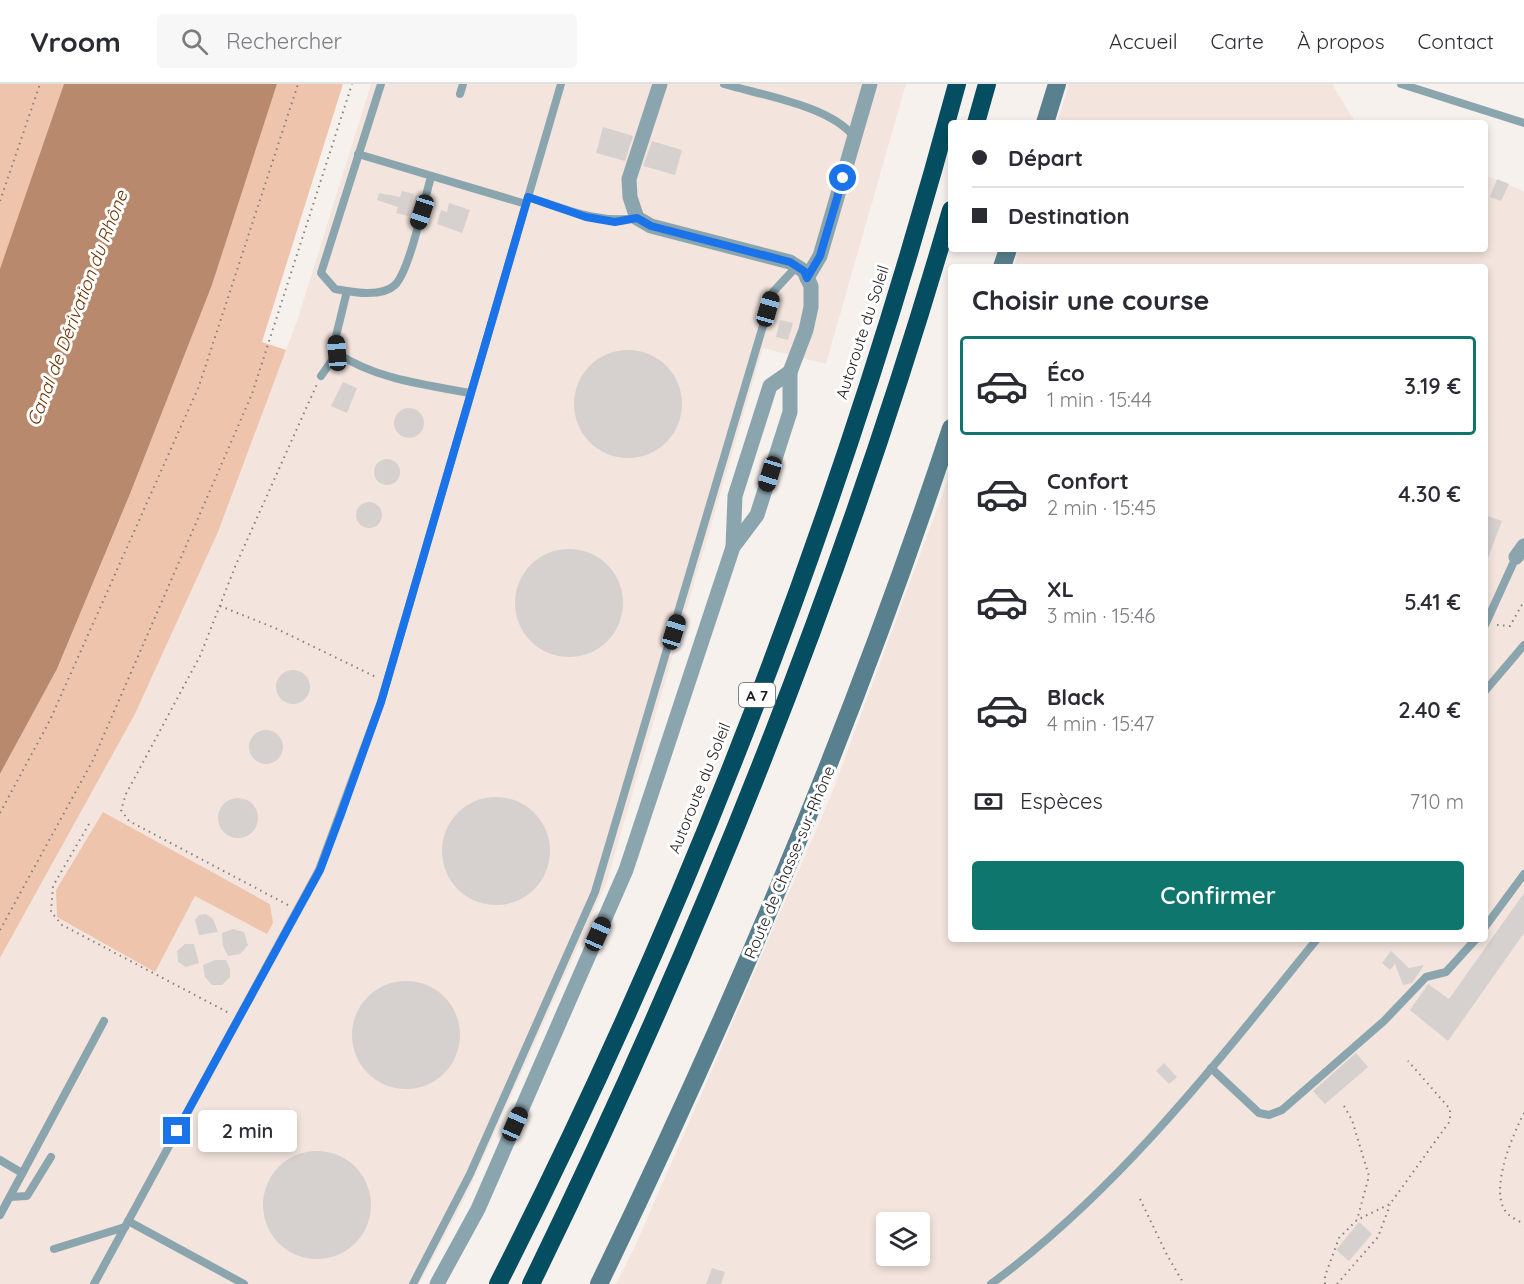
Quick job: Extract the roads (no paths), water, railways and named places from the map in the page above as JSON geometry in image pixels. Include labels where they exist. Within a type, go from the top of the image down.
[{"type":"highway","name":"Autoroute du Soleil","points":[[498,1284],[567,1143],[638,986],[756,699],[813,543],[868,381],[957,84]]},
{"type":"highway","points":[[977,120],[987,84]]},
{"type":"highway","name":"A 7","points":[[531,1284],[641,1053],[720,868],[786,702],[871,463],[948,219]]},
{"type":"main road","points":[[1046,120],[1057,84]]},
{"type":"main road","name":"Route de Chasse-sur-Rhône","points":[[599,1284],[698,1077],[793,856],[872,651],[948,436]]},
{"type":"street","points":[[660,84],[629,179],[630,197],[637,218],[651,226],[790,262],[804,271],[811,286],[811,307],[806,330],[790,372],[789,412],[757,515],[733,547]]},
{"type":"street","points":[[807,278],[820,256],[870,84]]},
{"type":"street","points":[[437,1284],[478,1209],[626,870],[733,547],[735,496],[770,386],[790,372]]},
{"type":"lane","points":[[381,84],[321,273],[335,289],[376,292],[394,285],[404,269],[431,177]]},
{"type":"lane","points":[[460,94],[463,84]]},
{"type":"lane","points":[[94,1284],[320,870],[387,681],[561,84]]},
{"type":"lane","points":[[724,84],[831,117],[847,129],[854,138]]},
{"type":"lane","points":[[1401,84],[1524,123]]},
{"type":"lane","points":[[358,154],[431,177],[586,217],[615,222],[637,218]]},
{"type":"lane","points":[[413,1284],[470,1174],[595,892],[773,292],[797,266]]},
{"type":"lane","points":[[321,376],[337,353],[336,336],[347,291]]},
{"type":"lane","points":[[337,353],[354,365],[422,384],[470,393]]},
{"type":"lane","points":[[1488,619],[1520,551]]},
{"type":"lane","points":[[1488,687],[1524,645]]},
{"type":"lane","points":[[1488,923],[1524,874]]},
{"type":"lane","points":[[991,1284],[1031,1255],[1077,1214],[1211,1068],[1315,942]]},
{"type":"lane","points":[[1211,1068],[1259,1113],[1269,1115],[1282,1110],[1384,1021],[1426,977],[1446,972],[1473,942]]},
{"type":"lane","points":[[0,1215],[104,1021]]},
{"type":"lane","points":[[9,1197],[27,1196],[51,1157]]},
{"type":"lane","points":[[0,1160],[22,1173]]},
{"type":"lane","points":[[54,1249],[127,1224],[244,1284]]},
{"type":"water","name":"Canal de Dérivation du Rhône","points":[[64,84],[277,84],[212,285],[130,494],[57,669],[0,774],[0,269]]}]
